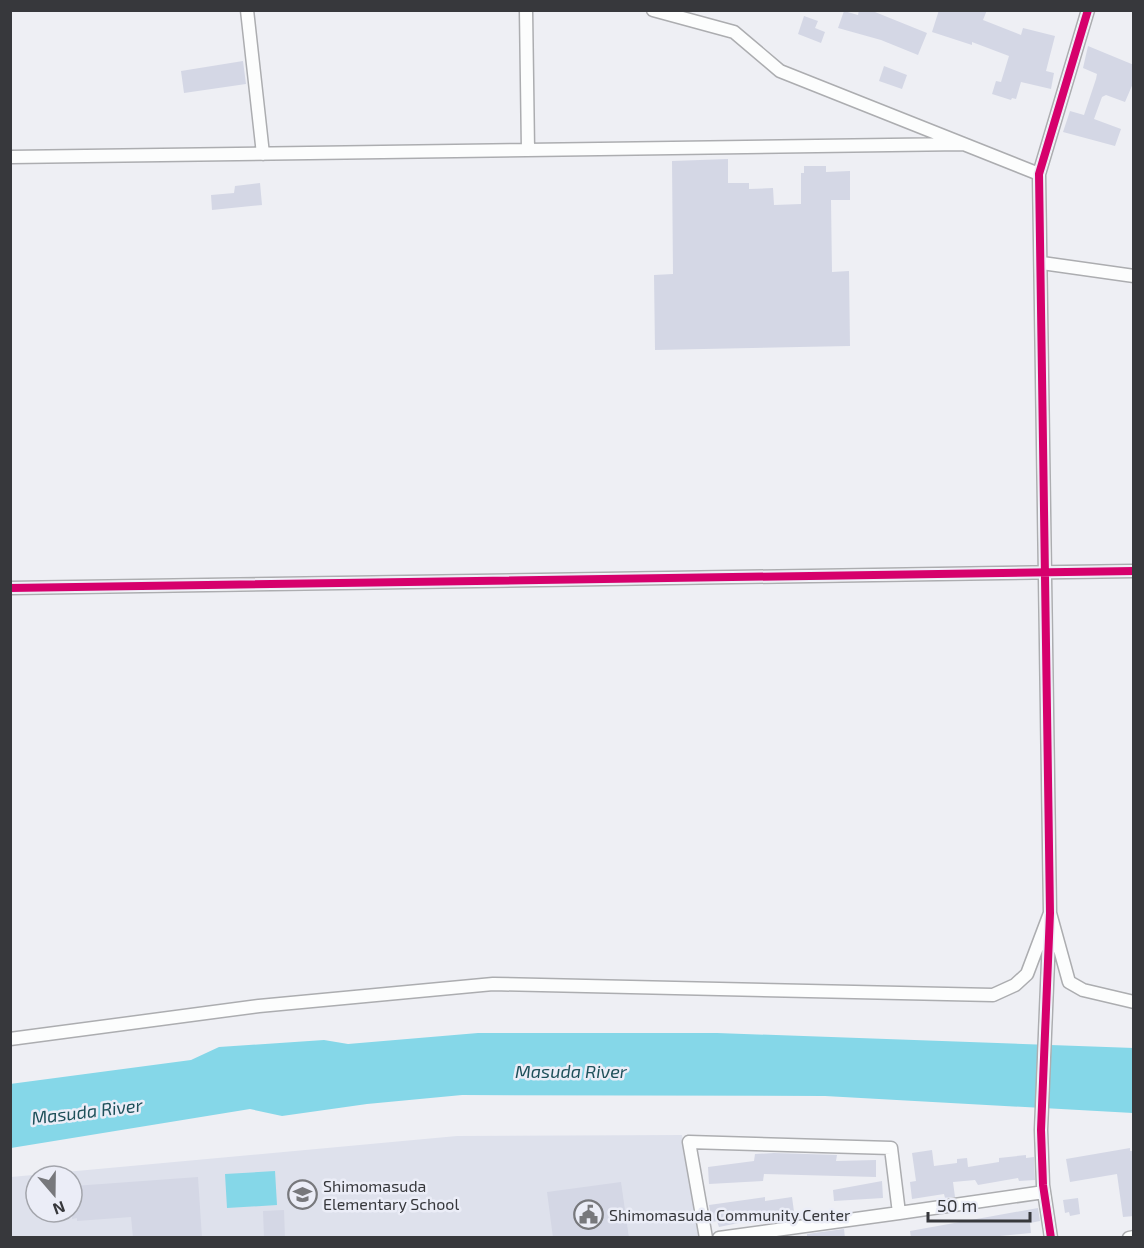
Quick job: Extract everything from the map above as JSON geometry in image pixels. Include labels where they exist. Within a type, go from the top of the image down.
[{"type":"street","points":[[247,10],[263,153]]},
{"type":"street","points":[[526,10],[528,150]]},
{"type":"street","points":[[653,10],[734,32],[780,71],[1039,174]]},
{"type":"street","points":[[1051,1238],[1044,1192],[1041,1130],[1050,913],[1039,174],[1088,10]]},
{"type":"street","points":[[10,157],[963,144]]},
{"type":"street","points":[[1042,263],[1134,276]]},
{"type":"street","points":[[10,588],[1134,571]]},
{"type":"street","points":[[1050,913],[1069,982],[1083,990],[1134,1002]]},
{"type":"street","points":[[10,1039],[259,1006],[493,984],[993,995],[1015,985],[1027,974],[1050,913]]},
{"type":"street","points":[[706,1238],[689,1142],[891,1148],[899,1214]]},
{"type":"street","points":[[718,1238],[1044,1192]]},
{"type":"street","points":[[1129,1238],[1134,1237]]},
{"type":"shaded area","name":"Shimomasuda Elementary School","points":[[682,1135],[699,1237],[11,1238],[11,1177],[24,1176],[24,1224],[84,1224],[84,1170],[457,1136]]},
{"type":"water","name":"Masuda River","points":[[478,1033],[717,1033],[1134,1048],[1133,1113],[825,1096],[462,1095],[367,1104],[282,1116],[250,1109],[11,1148],[10,1084],[191,1060],[219,1047],[324,1040],[348,1044]]},
{"type":"water","points":[[275,1171],[277,1205],[227,1208],[225,1174]]},
{"type":"building","points":[[859,10],[870,10],[927,33],[918,55],[881,40],[838,28],[844,11],[858,15]]},
{"type":"building","points":[[939,10],[987,10],[983,20],[1021,35],[1023,28],[1055,36],[1046,71],[1054,73],[1051,89],[1021,82],[1016,99],[1011,100],[992,94],[996,81],[1001,82],[1009,56],[972,42],[972,45],[932,32]]},
{"type":"building","points":[[804,16],[818,21],[815,28],[825,32],[821,43],[798,34]]},
{"type":"building","points":[[1088,46],[1134,65],[1134,81],[1125,102],[1106,95],[1102,97],[1094,119],[1121,129],[1115,146],[1063,132],[1070,111],[1084,115],[1096,79],[1097,74],[1083,68]]},
{"type":"building","points":[[243,61],[246,84],[184,93],[181,71]]},
{"type":"building","points":[[884,66],[907,75],[902,89],[879,81]]},
{"type":"building","points":[[728,159],[728,183],[749,183],[749,189],[773,188],[774,205],[801,204],[801,173],[804,173],[804,166],[826,166],[826,172],[850,171],[850,200],[831,200],[832,272],[849,271],[850,346],[655,350],[654,275],[673,274],[672,161]]},
{"type":"building","points":[[260,183],[262,205],[212,210],[211,195],[234,193],[235,186]]},
{"type":"building","points":[[1130,1148],[1130,1151],[1134,1151],[1134,1216],[1123,1217],[1117,1174],[1070,1182],[1066,1159]]},
{"type":"building","points":[[932,1150],[934,1166],[957,1163],[957,1159],[967,1158],[968,1167],[999,1162],[999,1158],[1026,1155],[1026,1158],[1034,1157],[1035,1180],[1019,1181],[1018,1178],[978,1185],[975,1180],[953,1182],[955,1197],[945,1198],[944,1194],[912,1199],[910,1182],[916,1181],[912,1153]]},
{"type":"building","points":[[755,1154],[837,1155],[836,1161],[876,1160],[876,1177],[764,1174],[763,1181],[709,1184],[708,1167],[754,1161]]},
{"type":"building","points":[[198,1177],[202,1238],[133,1238],[131,1217],[84,1220],[84,1185]]},
{"type":"building","points":[[882,1181],[883,1198],[834,1201],[833,1190]]},
{"type":"building","name":"Shimomasuda Community Center","points":[[621,1182],[629,1238],[553,1238],[547,1192]]},
{"type":"building","points":[[765,1197],[765,1201],[792,1197],[795,1219],[776,1222],[776,1217],[763,1218],[719,1227],[717,1221],[712,1222],[709,1205]]},
{"type":"building","points":[[1078,1198],[1080,1214],[1070,1216],[1069,1212],[1065,1213],[1063,1200]]},
{"type":"building","points":[[1038,1208],[1040,1221],[1030,1223],[1031,1233],[979,1238],[911,1238],[910,1231]]},
{"type":"building","points":[[284,1210],[285,1238],[264,1238],[263,1211]]},
{"type":"building","points":[[844,1229],[845,1238],[807,1238],[807,1234]]},
{"type":"cycle path","points":[[1051,1238],[1043,1185],[1041,1130],[1050,913],[1039,174],[1088,10]]},
{"type":"cycle path","points":[[10,588],[1134,571]]},
{"type":"place","name":"Shimomasuda Elementary School","points":[[302,1195]]},
{"type":"place","name":"Shimomasuda Community Center","points":[[588,1215]]}]
